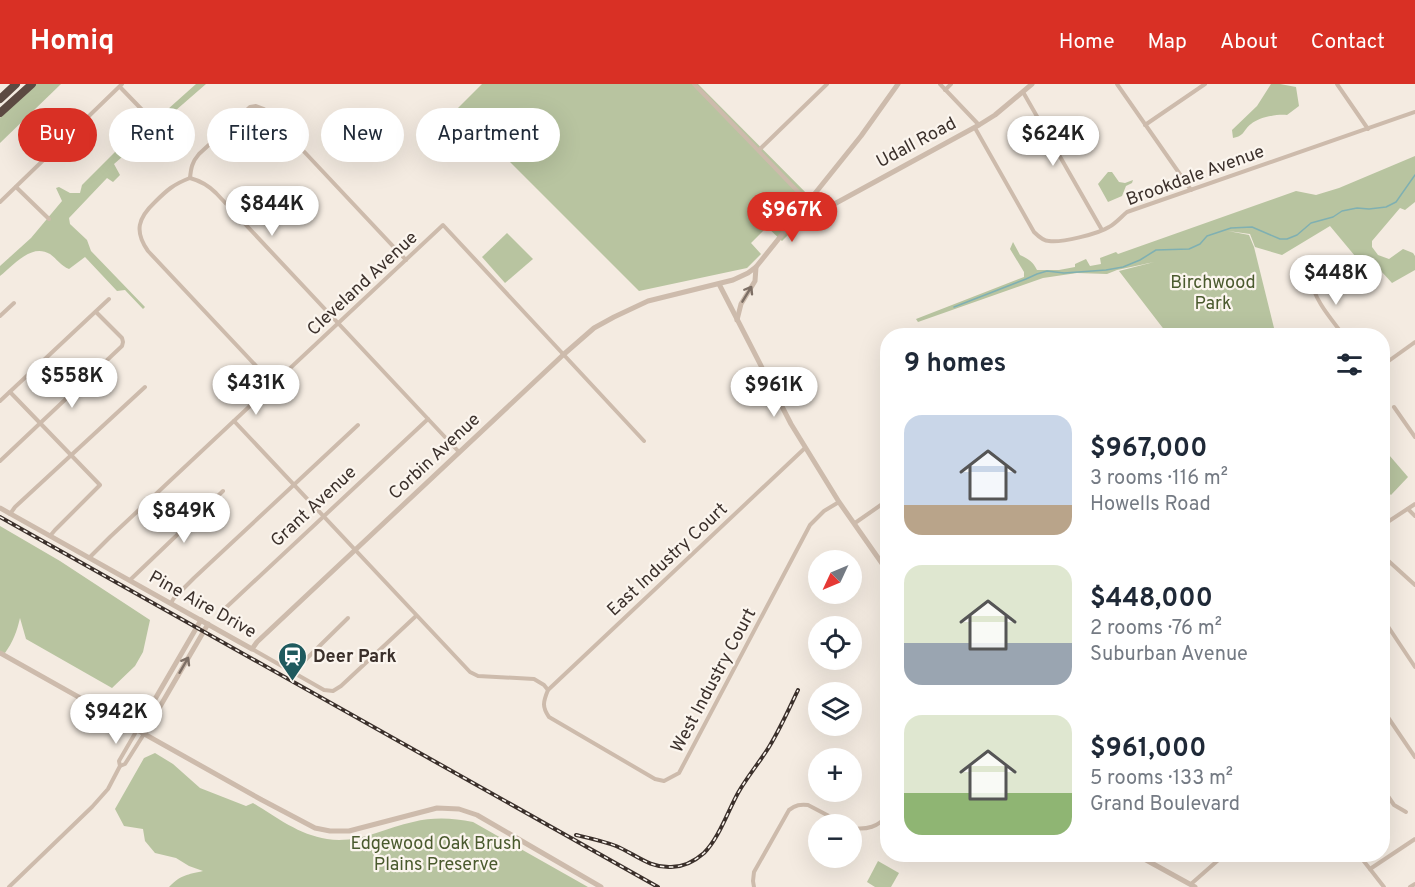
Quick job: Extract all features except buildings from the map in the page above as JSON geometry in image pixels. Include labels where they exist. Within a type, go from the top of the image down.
[{"type":"highway","points":[[0,99],[16,84]]},
{"type":"highway","points":[[0,112],[32,84]]},
{"type":"street","points":[[694,84],[808,203]]},
{"type":"street","points":[[759,150],[827,84]]},
{"type":"street","points":[[737,320],[741,304],[755,281],[756,267],[861,136],[898,84]]},
{"type":"street","name":"Brookdale Avenue","points":[[940,84],[977,126],[1030,226],[1044,240],[1055,242],[1102,230],[1110,227],[1127,212],[1415,112]]},
{"type":"street","points":[[945,90],[951,84]]},
{"type":"street","name":"Udall Road","points":[[808,203],[818,209],[827,208],[977,126],[995,115],[1032,84]]},
{"type":"street","points":[[1117,84],[1191,190]]},
{"type":"street","points":[[1145,125],[1205,84]]},
{"type":"street","points":[[1337,84],[1368,129]]},
{"type":"street","points":[[0,202],[121,85],[141,108]]},
{"type":"street","points":[[1023,92],[1102,230]]},
{"type":"street","points":[[190,178],[191,167],[199,154],[250,107],[256,106],[264,109],[406,261]]},
{"type":"street","points":[[273,384],[148,251],[140,238],[140,224],[147,210],[177,183],[190,178],[209,186],[459,452]]},
{"type":"street","points":[[16,187],[49,219]]},
{"type":"street","name":"Cleveland Avenue","points":[[89,558],[443,225],[563,355]]},
{"type":"street","name":"Corbin Avenue","points":[[252,649],[459,452],[594,328],[648,301],[719,284],[741,277],[756,267]]},
{"type":"street","points":[[1312,281],[1316,296],[1338,328]]},
{"type":"street","points":[[719,284],[785,415],[839,502],[880,560]]},
{"type":"street","points":[[0,401],[109,299]]},
{"type":"street","points":[[0,316],[14,303]]},
{"type":"street","points":[[0,461],[122,346],[122,338],[96,312]]},
{"type":"street","points":[[1390,360],[1415,342]]},
{"type":"street","points":[[563,355],[644,441]]},
{"type":"street","points":[[10,514],[145,387]]},
{"type":"street","points":[[10,392],[100,485],[50,536]]},
{"type":"street","points":[[1394,407],[1415,437]]},
{"type":"street","name":"Grant Avenue","points":[[218,615],[428,419]]},
{"type":"street","points":[[234,421],[470,672],[478,676],[534,679],[548,690]]},
{"type":"street","points":[[171,603],[194,578],[358,425]]},
{"type":"street","name":"East Industry Court","points":[[548,690],[805,448]]},
{"type":"street","points":[[130,580],[223,491]]},
{"type":"street","name":"West Industry Court","points":[[548,690],[544,700],[544,710],[559,724],[655,779],[664,781],[679,773],[810,525],[824,511],[839,502]]},
{"type":"street","points":[[1390,519],[1415,504]]},
{"type":"street","points":[[855,523],[880,506]]},
{"type":"street","name":"Pine Aire Drive","points":[[0,508],[324,690],[335,690],[341,686],[416,616]]},
{"type":"street","points":[[1407,509],[1415,516]]},
{"type":"street","points":[[1390,562],[1415,585]]},
{"type":"street","points":[[293,672],[348,618]]},
{"type":"street","points":[[9,887],[108,789],[120,766],[119,760],[201,620]]},
{"type":"street","points":[[120,766],[125,764],[144,734],[208,624]]},
{"type":"street","points":[[1390,630],[1415,667]]},
{"type":"street","points":[[0,654],[262,801],[315,828],[349,831],[438,808],[459,809],[477,815],[601,887]]},
{"type":"street","points":[[1390,720],[1415,757]]},
{"type":"street","points":[[1390,799],[1394,805],[1406,812]]},
{"type":"street","points":[[754,887],[754,872],[789,810],[802,804],[825,814]]},
{"type":"street","points":[[862,829],[874,827],[880,823]]},
{"type":"street","points":[[1390,856],[1415,839]]},
{"type":"street","points":[[1150,862],[1193,886],[1217,862]]},
{"type":"street","points":[[1364,862],[1384,887]]},
{"type":"street","points":[[1370,869],[1380,862]]},
{"type":"street","points":[[1410,887],[1415,884]]},
{"type":"green space","points":[[36,84],[61,84],[36,108],[18,108],[18,126],[0,143],[0,118]]},
{"type":"green space","points":[[196,84],[206,84],[178,108],[169,108]]},
{"type":"green space","points":[[482,84],[698,84],[818,205],[782,241],[767,227],[751,243],[761,254],[747,268],[639,291],[510,162],[560,162],[560,108],[458,108]]},
{"type":"green space","points":[[1271,84],[1296,87],[1299,106],[1287,115],[1259,120],[1251,124],[1240,136],[1233,138],[1232,130],[1257,106]]},
{"type":"green space","name":"Birchwood Park","points":[[1415,156],[1415,202],[1405,210],[1400,208],[1372,241],[1372,247],[1378,255],[1389,259],[1403,249],[1413,253],[1415,270],[1392,283],[1381,271],[1372,273],[1356,288],[1355,256],[1330,226],[1282,255],[1255,247],[1250,234],[1228,231],[1249,235],[1274,328],[1163,328],[1119,271],[1154,262],[1107,274],[1077,273],[1043,278],[918,322],[916,319],[1024,277],[1024,272],[1010,249],[1013,242],[1020,255],[1030,261],[1037,270],[1075,267],[1075,264],[1086,259],[1090,266],[1101,264],[1100,258],[1116,252],[1118,254],[1296,191],[1316,195],[1339,188]]},
{"type":"green space","points":[[109,158],[109,162],[116,162],[114,164],[120,175],[113,182],[107,178],[69,218],[70,224],[87,240],[91,251],[145,307],[143,309],[125,290],[117,291],[85,257],[69,269],[50,254],[36,251],[23,257],[0,276],[0,266],[31,238],[62,201],[56,188],[59,187],[70,193],[80,193],[82,185]]},
{"type":"green space","points":[[1108,172],[1112,172],[1119,182],[1125,183],[1133,180],[1126,186],[1122,196],[1108,202],[1098,184]]},
{"type":"green space","points":[[507,233],[533,259],[505,283],[482,257]]},
{"type":"green space","points":[[1390,456],[1408,477],[1390,494]]},
{"type":"green space","points":[[0,526],[60,561],[150,620],[143,652],[135,666],[112,688],[26,639],[20,618],[10,645],[5,653],[0,652]]},
{"type":"green space","name":"Edgewood Oak Brush Plains Preserve","points":[[155,753],[173,764],[200,788],[246,806],[253,803],[307,834],[338,840],[371,835],[428,819],[473,822],[588,887],[169,887],[181,877],[203,871],[176,858],[155,853],[145,841],[143,829],[124,826],[115,809],[144,758]]},
{"type":"green space","points":[[878,861],[899,873],[891,887],[875,887],[867,882]]},
{"type":"waterway","points":[[954,307],[1047,271],[1064,273],[1123,267],[1156,250],[1189,249],[1200,244],[1207,236],[1231,228],[1252,227],[1280,239],[1287,239],[1297,235],[1311,223],[1333,217],[1342,211],[1386,207],[1396,202],[1415,175]]},
{"type":"railway","points":[[0,517],[658,887]]},
{"type":"railway","points":[[576,835],[616,846],[649,863],[663,867],[680,866],[697,859],[714,840],[745,781],[773,740],[798,690]]},
{"type":"place","name":"Deer Park","points":[[292,682]]}]
